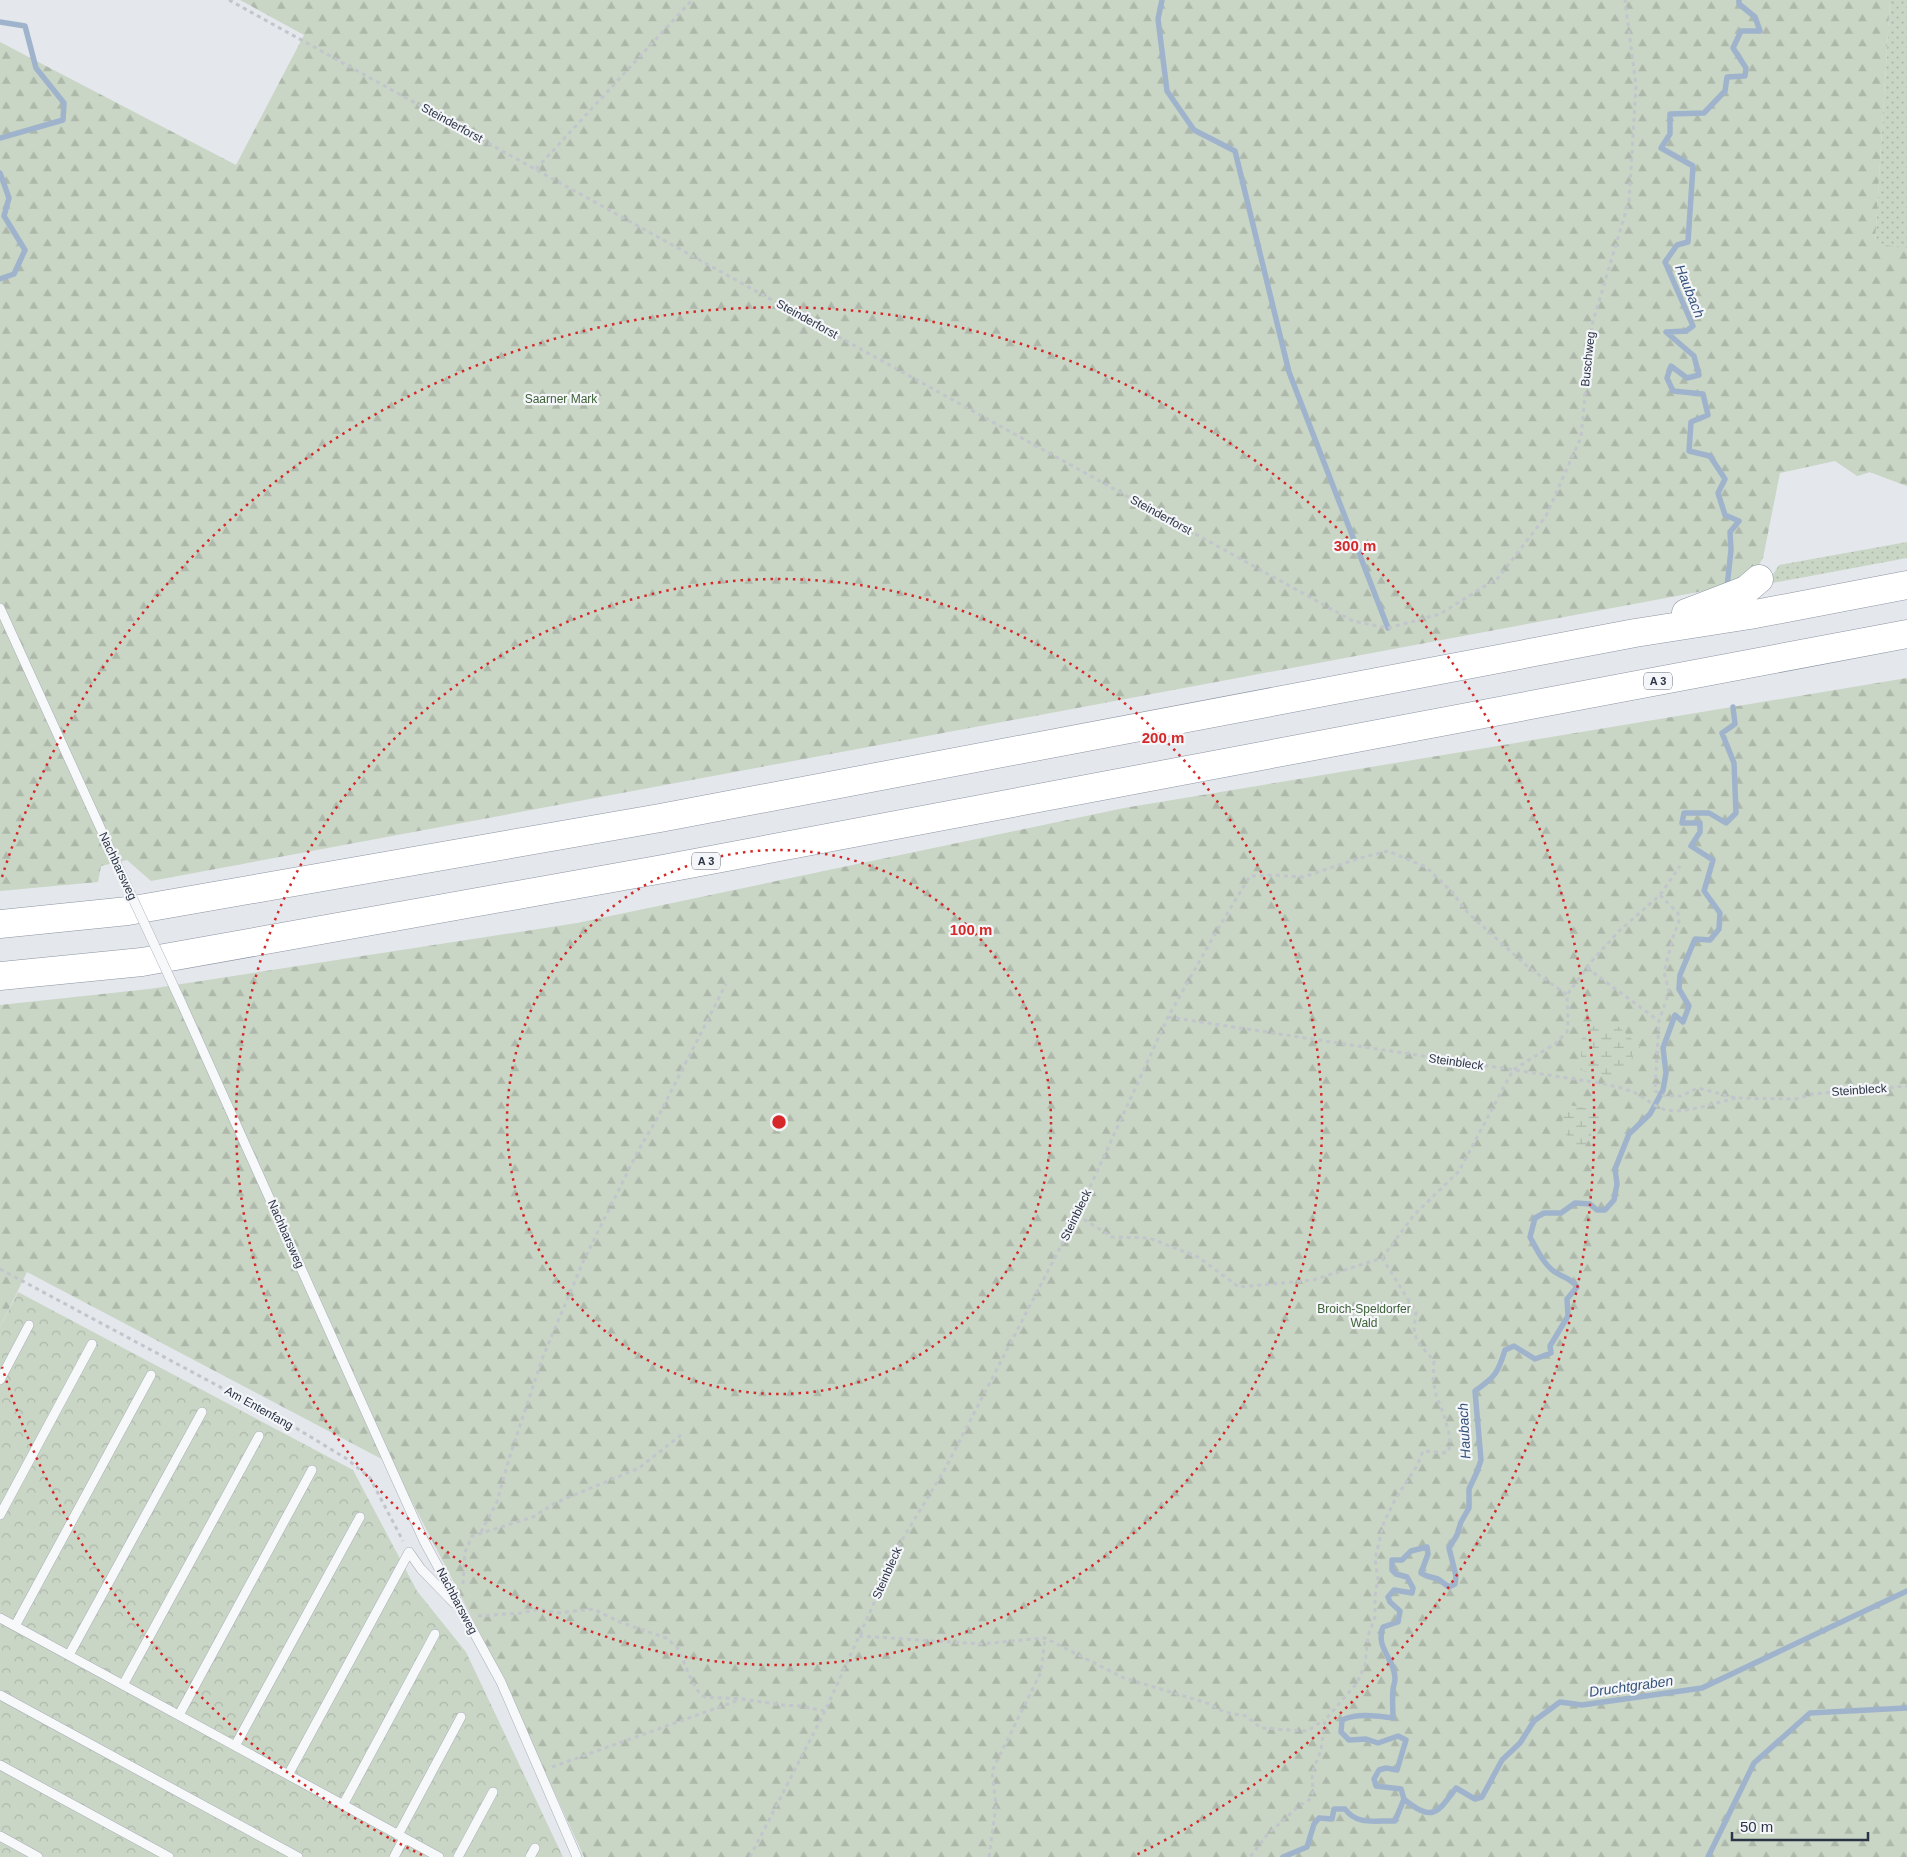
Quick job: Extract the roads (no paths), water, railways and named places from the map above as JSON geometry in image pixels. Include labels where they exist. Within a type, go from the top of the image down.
[{"type":"highway","points":[[1635,633],[1746,590],[1759,579]]},
{"type":"highway","points":[[0,924],[128,911],[660,818],[1635,633],[1750,615],[1907,585]]},
{"type":"highway","name":"A 3","points":[[0,976],[142,962],[663,870],[1907,634]]},
{"type":"lane","name":"Nachbarsweg","points":[[0,608],[181,1002],[424,1541],[501,1682],[578,1857]]},
{"type":"lane","points":[[0,1380],[29,1325]]},
{"type":"lane","points":[[0,1515],[92,1344]]},
{"type":"lane","points":[[15,1626],[151,1375]]},
{"type":"lane","points":[[69,1655],[202,1412]]},
{"type":"lane","points":[[123,1685],[258,1436]]},
{"type":"lane","points":[[179,1715],[312,1470]]},
{"type":"lane","points":[[235,1746],[360,1517]]},
{"type":"lane","points":[[288,1775],[409,1552],[421,1569],[461,1610]]},
{"type":"lane","points":[[0,1618],[439,1857]]},
{"type":"lane","points":[[343,1805],[435,1634]]},
{"type":"lane","points":[[0,1695],[298,1857]]},
{"type":"lane","points":[[394,1857],[401,1836],[462,1717]]},
{"type":"lane","points":[[0,1765],[169,1857]]},
{"type":"lane","points":[[458,1857],[493,1792]]},
{"type":"lane","points":[[0,1836],[38,1857]]},
{"type":"lane","points":[[530,1857],[535,1848]]},
{"type":"waterway","points":[[1162,0],[1158,19],[1167,91],[1194,130],[1235,151],[1289,372],[1388,628]]},
{"type":"waterway","name":"Haubach","points":[[1727,587],[1731,550],[1730,532],[1739,521],[1725,515],[1718,493],[1725,479],[1710,456],[1689,451],[1691,422],[1708,415],[1703,394],[1673,391],[1667,378],[1671,366],[1687,378],[1699,375],[1694,356],[1666,332],[1686,331],[1693,326],[1665,262],[1677,245],[1688,242],[1693,166],[1661,148],[1670,134],[1670,114],[1704,113],[1725,91],[1727,77],[1745,76],[1746,68],[1733,48],[1741,31],[1760,31],[1755,17],[1739,4],[1739,0]]},
{"type":"waterway","points":[[0,22],[25,26],[36,68],[64,103],[63,120],[0,138]]},
{"type":"waterway","points":[[0,173],[9,198],[4,216],[25,250],[14,274],[0,279]]},
{"type":"waterway","name":"Haubach","points":[[1283,1857],[1307,1847],[1314,1824],[1319,1818],[1332,1819],[1334,1809],[1345,1809],[1355,1818],[1361,1820],[1395,1821],[1404,1799],[1401,1789],[1376,1786],[1374,1779],[1379,1770],[1386,1768],[1397,1770],[1406,1740],[1398,1736],[1378,1743],[1366,1739],[1349,1740],[1341,1732],[1342,1720],[1361,1716],[1393,1718],[1394,1672],[1383,1648],[1381,1635],[1383,1627],[1398,1622],[1400,1611],[1390,1602],[1388,1597],[1394,1590],[1412,1593],[1413,1588],[1407,1577],[1396,1574],[1392,1570],[1392,1560],[1402,1560],[1411,1551],[1427,1547],[1428,1554],[1421,1573],[1438,1579],[1449,1587],[1455,1584],[1456,1576],[1449,1548],[1469,1508],[1469,1489],[1481,1460],[1475,1391],[1495,1374],[1505,1350],[1514,1346],[1535,1359],[1551,1353],[1550,1346],[1568,1316],[1567,1299],[1577,1287],[1570,1280],[1551,1269],[1541,1256],[1530,1237],[1535,1218],[1544,1213],[1561,1213],[1575,1203],[1590,1204],[1597,1210],[1605,1210],[1614,1200],[1617,1184],[1615,1169],[1629,1134],[1650,1114],[1663,1090],[1666,1073],[1663,1048],[1675,1015],[1683,1022],[1689,1006],[1679,989],[1680,975],[1695,939],[1710,940],[1719,929],[1720,913],[1704,891],[1713,860],[1691,846],[1700,832],[1700,823],[1682,823],[1684,813],[1709,813],[1726,823],[1736,813],[1734,763],[1722,733],[1735,724],[1733,707]]},
{"type":"waterway","name":"Druchtgraben","points":[[1404,1799],[1421,1811],[1433,1812],[1444,1804],[1456,1788],[1475,1799],[1482,1797],[1502,1760],[1520,1743],[1534,1721],[1560,1702],[1582,1705],[1702,1688],[1907,1591]]},
{"type":"waterway","points":[[1708,1857],[1754,1763],[1810,1713],[1907,1708]]},
{"type":"park label","name":"Saarner Mark","points":[[561,399]]},
{"type":"park label","name":"Broich-Speldorfer Wald","points":[[1364,1316]]}]
